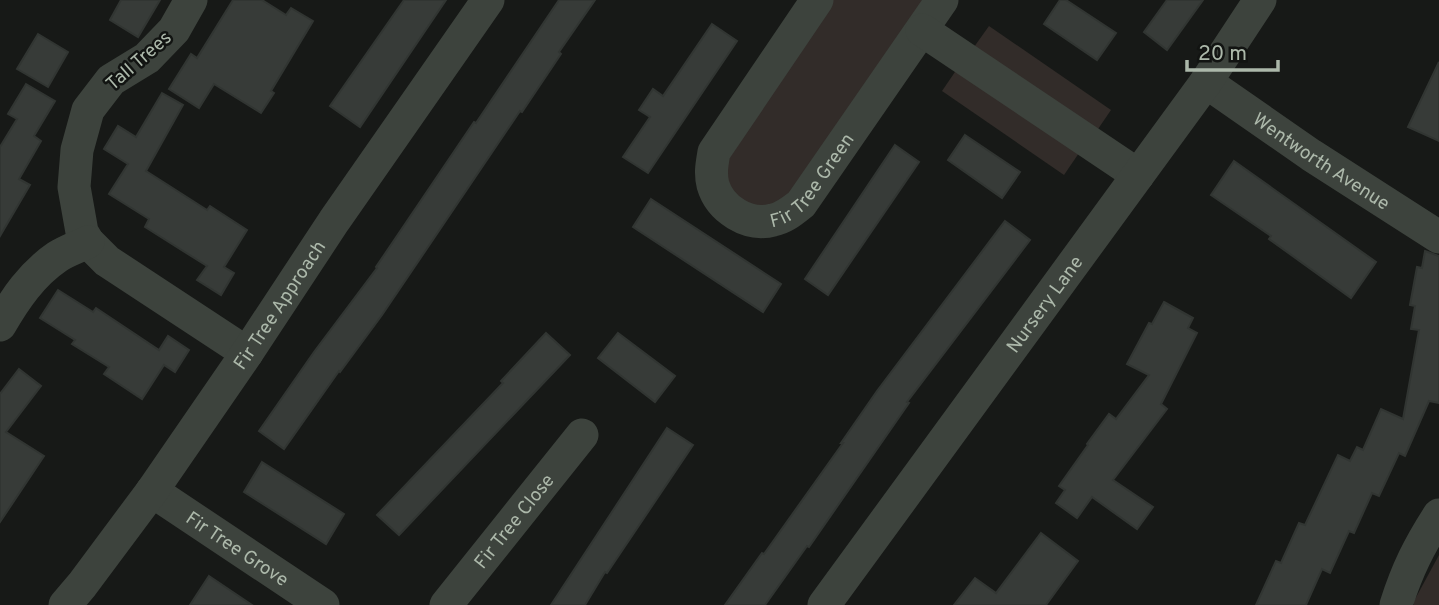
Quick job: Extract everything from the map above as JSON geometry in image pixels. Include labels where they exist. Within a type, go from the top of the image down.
[{"type":"street","name":"Tall Trees","points":[[88,242],[82,232],[74,187],[77,150],[88,110],[111,80],[147,58],[174,30],[191,0]]},
{"type":"street","name":"Fir Tree Approach","points":[[65,605],[152,491],[334,221],[488,0]]},
{"type":"street","name":"Fir Tree Green","points":[[817,0],[714,152],[711,170],[714,187],[723,203],[736,215],[753,221],[771,221],[788,215],[802,204],[942,0]]},
{"type":"street","name":"Nursery Lane","points":[[824,605],[1206,82],[1260,0]]},
{"type":"street","points":[[922,30],[1138,175]]},
{"type":"street","name":"Wentworth Avenue","points":[[1206,82],[1311,155],[1439,237]]},
{"type":"street","points":[[0,325],[14,301],[35,275],[59,256],[88,242],[107,261],[247,352]]},
{"type":"street","name":"Fir Tree Close","points":[[446,605],[582,435]]},
{"type":"street","name":"Fir Tree Grove","points":[[152,491],[323,605]]},
{"type":"street","points":[[1396,605],[1405,576],[1423,539],[1439,515]]},
{"type":"shaded area","points":[[833,0],[925,0],[794,195],[772,208],[747,205],[729,188],[726,163]]},
{"type":"shaded area","points":[[989,26],[1111,110],[1096,132],[974,47]]},
{"type":"shaded area","points":[[957,69],[1079,153],[1064,175],[942,91]]},
{"type":"shaded area","points":[[1439,555],[1439,605],[1414,605],[1414,601]]},
{"type":"building","points":[[121,0],[160,0],[138,37],[110,20]]},
{"type":"building","points":[[233,0],[262,0],[286,15],[291,8],[313,21],[271,91],[274,93],[261,113],[214,84],[199,108],[169,89],[191,54],[197,58]]},
{"type":"building","points":[[404,0],[446,0],[360,127],[330,106]]},
{"type":"building","points":[[559,0],[595,0],[522,112],[520,111],[382,315],[284,449],[259,431],[377,268]]},
{"type":"building","points":[[1060,0],[1066,0],[1116,33],[1097,60],[1044,24]]},
{"type":"building","points":[[1167,0],[1203,0],[1167,50],[1144,32]]},
{"type":"building","points":[[712,24],[737,41],[648,173],[623,157],[650,117],[639,110],[653,89],[663,96]]},
{"type":"building","points":[[38,34],[68,52],[48,87],[17,69]]},
{"type":"building","points":[[1439,62],[1439,141],[1408,127]]},
{"type":"building","points":[[26,84],[55,101],[34,136],[41,141],[19,179],[30,185],[0,236],[0,147],[17,119],[8,114]]},
{"type":"building","points":[[162,93],[183,105],[146,171],[207,210],[210,206],[247,230],[224,267],[234,273],[221,295],[197,280],[207,266],[145,227],[149,219],[109,194],[128,164],[104,149],[118,126],[136,137]]},
{"type":"building","points":[[965,135],[1020,172],[1002,198],[948,160]]},
{"type":"building","points":[[895,145],[919,162],[828,295],[805,279]]},
{"type":"building","points":[[1234,161],[1376,262],[1351,298],[1269,239],[1271,236],[1211,195]]},
{"type":"building","points":[[651,199],[781,284],[763,312],[633,227]]},
{"type":"building","points":[[1005,221],[1030,240],[907,402],[909,403],[809,547],[807,546],[765,605],[725,605],[843,443],[877,391]]},
{"type":"building","points":[[1425,251],[1439,256],[1439,403],[1429,401],[1405,456],[1399,453],[1379,496],[1372,493],[1354,533],[1349,531],[1330,573],[1322,569],[1306,605],[1256,605],[1276,561],[1281,563],[1299,523],[1305,525],[1338,455],[1350,461],[1357,447],[1363,450],[1381,409],[1403,419],[1419,330],[1411,329],[1415,306],[1410,305],[1417,267],[1422,268]]},
{"type":"building","points":[[58,290],[93,312],[96,308],[159,350],[168,336],[189,350],[175,372],[164,365],[142,399],[104,374],[109,367],[72,344],[75,340],[40,318]]},
{"type":"building","points":[[1164,302],[1193,318],[1188,328],[1197,333],[1161,404],[1167,409],[1113,480],[1153,507],[1137,529],[1092,497],[1077,518],[1056,503],[1065,490],[1059,486],[1109,414],[1116,419],[1149,375],[1127,364],[1149,323],[1152,324]]},
{"type":"building","points":[[546,333],[570,355],[399,535],[377,515],[503,383],[501,381]]},
{"type":"building","points":[[618,333],[675,376],[655,402],[598,358]]},
{"type":"building","points":[[19,369],[41,386],[6,432],[44,456],[0,522],[0,394]]},
{"type":"building","points":[[667,428],[693,445],[585,605],[551,605]]},
{"type":"building","points":[[262,462],[344,514],[326,544],[244,492]]},
{"type":"building","points":[[1041,533],[1078,561],[1046,605],[954,605],[975,578],[996,593]]},
{"type":"building","points":[[209,576],[252,605],[190,605]]}]
